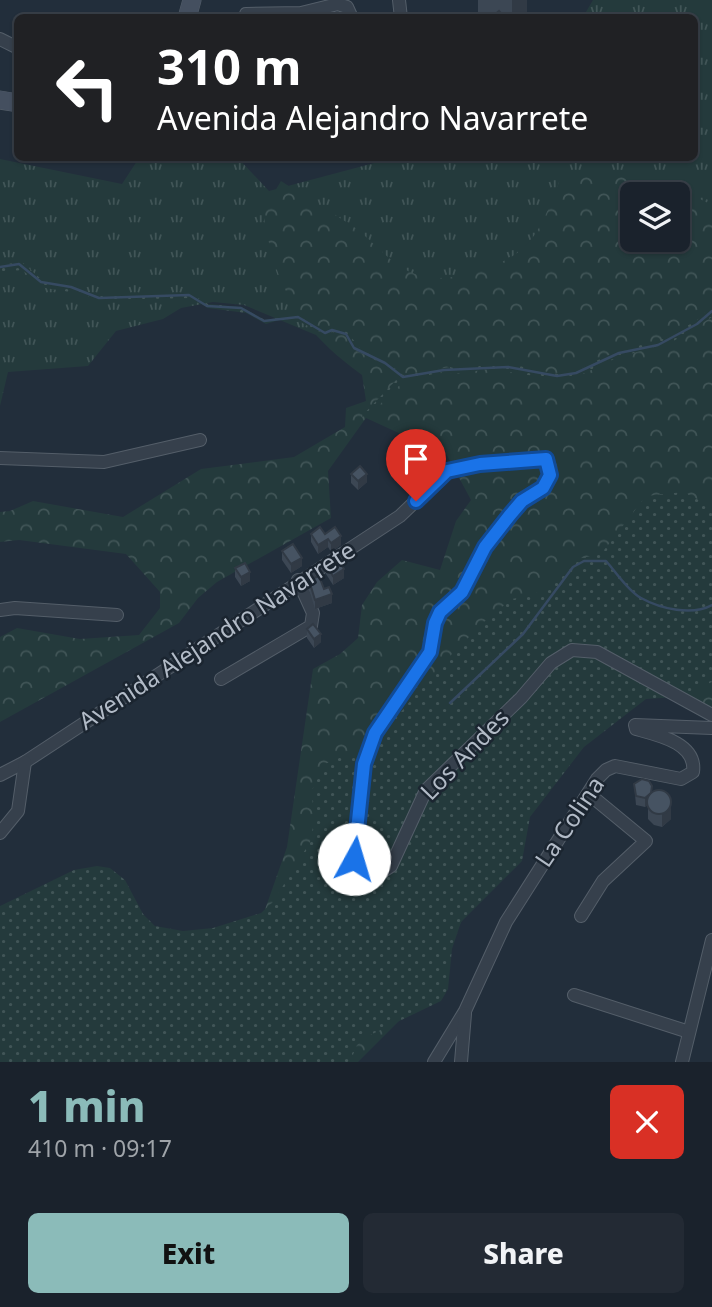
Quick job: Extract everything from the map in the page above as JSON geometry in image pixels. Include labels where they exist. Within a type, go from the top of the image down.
[{"type":"street","points":[[283,14],[301,13],[338,4],[347,7],[350,14]]},
{"type":"street","points":[[0,458],[104,462],[200,440]]},
{"type":"street","name":"Avenida Alejandro Navarrete","points":[[0,775],[25,762],[298,580],[400,516],[447,471],[480,464],[546,459]]},
{"type":"street","name":"Los Andes","points":[[546,459],[550,475],[543,488],[522,501],[510,515],[485,547],[462,592],[440,612],[435,623],[430,652],[375,733],[364,764],[354,859],[362,870],[371,874],[380,873],[391,866],[426,790],[521,698],[551,663],[572,650],[597,652],[712,715]]},
{"type":"street","points":[[221,679],[311,626],[313,613],[298,580]]},
{"type":"street","points":[[0,610],[15,608],[117,615]]},
{"type":"street","name":"La Colina","points":[[434,1062],[465,1011],[513,910],[597,779],[615,766],[681,779],[693,772],[692,759],[682,748],[660,736],[636,729],[636,723],[712,728]]},
{"type":"street","points":[[0,833],[18,811],[25,762]]},
{"type":"street","points":[[581,916],[603,881],[646,841],[589,794]]},
{"type":"street","points":[[682,1062],[712,940]]},
{"type":"street","points":[[574,995],[690,1032]]},
{"type":"street","points":[[461,1062],[465,1011]]},
{"type":"green space","points":[[593,0],[712,0],[712,211],[690,200],[690,182],[623,182],[599,178],[550,220],[504,269],[452,283],[302,297],[316,335],[244,305],[213,302],[181,308],[163,319],[116,331],[88,366],[8,372],[0,406],[0,159],[122,184],[137,161],[241,161],[269,191],[382,161],[698,161],[698,14],[585,14]]},
{"type":"green space","points":[[599,172],[655,182],[620,182],[620,252],[690,252],[690,194],[712,205],[712,707],[609,664],[412,1008],[358,1062],[133,1062],[262,918],[287,847],[313,669],[340,654],[358,638],[362,605],[377,582],[402,560],[440,570],[456,521],[471,500],[442,446],[414,440],[366,418],[328,471],[331,518],[217,582],[198,598],[179,623],[0,722],[0,637],[17,628],[80,639],[139,635],[160,608],[160,592],[126,554],[19,540],[0,542],[0,512],[10,511],[33,501],[123,517],[201,469],[294,457],[345,427],[346,408],[366,401],[362,375],[340,358],[306,323],[283,284],[274,262],[263,211],[281,181],[354,227],[401,267],[416,274],[439,278],[463,275],[508,259],[531,240],[561,177]]},
{"type":"green space","points":[[21,261],[43,281],[97,294],[158,296],[188,292],[208,304],[242,307],[265,320],[297,315],[324,332],[332,329],[347,332],[362,351],[387,362],[403,375],[450,367],[460,370],[489,363],[558,374],[575,371],[619,350],[659,341],[696,321],[712,306],[712,317],[672,342],[616,358],[579,376],[560,380],[490,369],[455,374],[443,372],[405,380],[369,415],[361,417],[399,377],[383,364],[353,349],[345,335],[332,332],[326,335],[290,317],[266,324],[246,313],[208,308],[191,298],[97,300],[83,294],[45,288],[22,270],[0,272],[0,266]]},
{"type":"green space","points":[[684,492],[712,507],[712,682],[678,697],[646,699],[584,747],[530,817],[522,861],[461,922],[452,949],[448,989],[441,1001],[366,1037],[357,1045],[350,1062],[0,1062],[0,906],[74,870],[97,866],[110,868],[125,880],[143,914],[155,926],[183,931],[213,928],[261,913],[273,902],[310,842],[315,817],[311,792],[325,764],[375,742],[443,663],[487,619],[512,599],[533,595],[552,584],[577,559],[601,554],[646,496]]},
{"type":"building","points":[[360,466],[367,474],[358,481],[351,474]]},
{"type":"building","points":[[320,527],[325,534],[335,527],[341,536],[331,543],[328,539],[318,545],[311,534]]},
{"type":"building","points":[[293,544],[302,558],[291,564],[282,551]]},
{"type":"building","points":[[337,559],[344,569],[333,576],[326,565]]},
{"type":"building","points":[[245,563],[250,572],[241,577],[235,568]]},
{"type":"building","points":[[319,576],[324,589],[329,587],[332,594],[315,600],[309,580]]},
{"type":"building","points":[[313,624],[321,634],[314,639],[307,629]]},
{"type":"building","points":[[642,779],[649,781],[652,786],[651,793],[645,798],[636,796],[634,784]]},
{"type":"building","points":[[659,790],[670,797],[671,802],[664,813],[659,814],[648,807],[647,802],[654,791]]},
{"type":"waterway","points":[[0,267],[19,264],[41,282],[71,287],[99,298],[189,295],[207,306],[241,308],[264,321],[298,317],[325,333],[332,330],[346,334],[354,348],[385,363],[403,377],[444,370],[508,367],[557,376],[576,373],[619,353],[658,345],[697,324],[712,311]]},
{"type":"waterway","points":[[450,703],[523,634],[573,567],[584,561],[606,561],[631,591],[658,605],[686,611],[712,605]]},
{"type":"route","points":[[354,859],[364,764],[375,733],[422,667],[430,652],[435,623],[440,612],[462,592],[485,547],[510,515],[522,501],[543,488],[550,475],[546,459],[480,464],[447,471],[416,501]]}]
